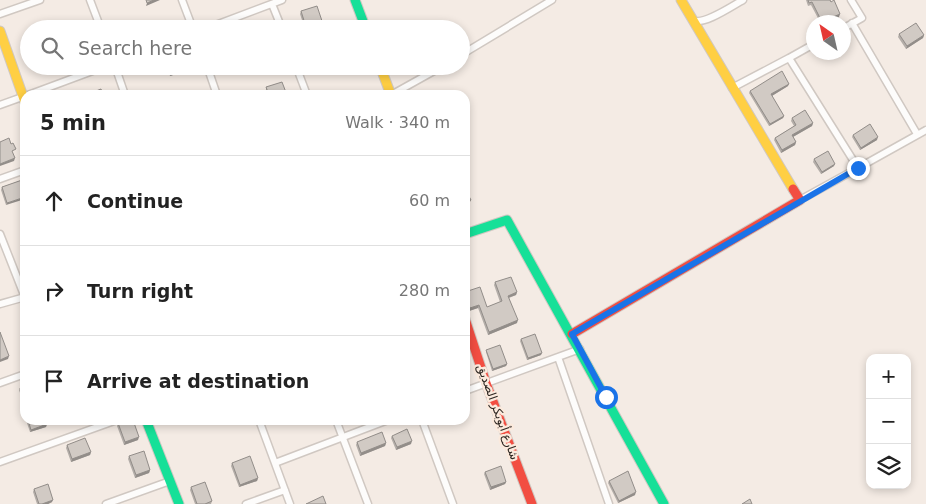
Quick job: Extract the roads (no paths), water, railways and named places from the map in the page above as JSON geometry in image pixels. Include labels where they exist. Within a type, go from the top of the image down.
[{"type":"street","points":[[0,14],[40,0]]},
{"type":"street","points":[[90,0],[98,20]]},
{"type":"street","points":[[182,0],[190,20]]},
{"type":"street","points":[[230,20],[282,0]]},
{"type":"street","points":[[356,0],[363,20]]},
{"type":"street","points":[[470,49],[542,3],[552,0]]},
{"type":"street","points":[[681,0],[696,22],[708,19],[743,0]]},
{"type":"street","points":[[681,0],[800,200]]},
{"type":"street","points":[[851,0],[862,18],[852,23],[917,134]]},
{"type":"street","points":[[272,4],[278,20]]},
{"type":"street","points":[[0,31],[3,52],[21,90]]},
{"type":"street","points":[[732,88],[806,48]]},
{"type":"street","points":[[789,58],[858,168]]},
{"type":"street","points":[[45,90],[83,75]]},
{"type":"street","points":[[118,75],[123,90]]},
{"type":"street","points":[[210,75],[215,90]]},
{"type":"street","points":[[299,75],[305,90]]},
{"type":"street","points":[[383,75],[389,90]]},
{"type":"street","points":[[400,90],[427,75]]},
{"type":"street","points":[[0,105],[20,99]]},
{"type":"street","points":[[572,334],[800,200],[926,130]]},
{"type":"street","points":[[0,179],[20,172]]},
{"type":"street","points":[[470,232],[507,220],[572,334],[664,504]]},
{"type":"street","points":[[0,234],[20,284]]},
{"type":"street","points":[[0,304],[20,298]]},
{"type":"street","name":"شارع أبوبكر الصديق","points":[[470,334],[486,383],[532,504]]},
{"type":"street","points":[[470,389],[580,349]]},
{"type":"street","points":[[558,357],[609,504]]},
{"type":"street","points":[[0,383],[20,376]]},
{"type":"street","points":[[0,462],[103,425]]},
{"type":"street","points":[[148,425],[179,504]]},
{"type":"street","points":[[261,425],[290,504]]},
{"type":"street","points":[[338,425],[368,504]]},
{"type":"street","points":[[275,463],[374,425]]},
{"type":"street","points":[[424,425],[452,504]]},
{"type":"street","points":[[106,504],[170,481]]},
{"type":"street","points":[[246,504],[285,490]]}]
